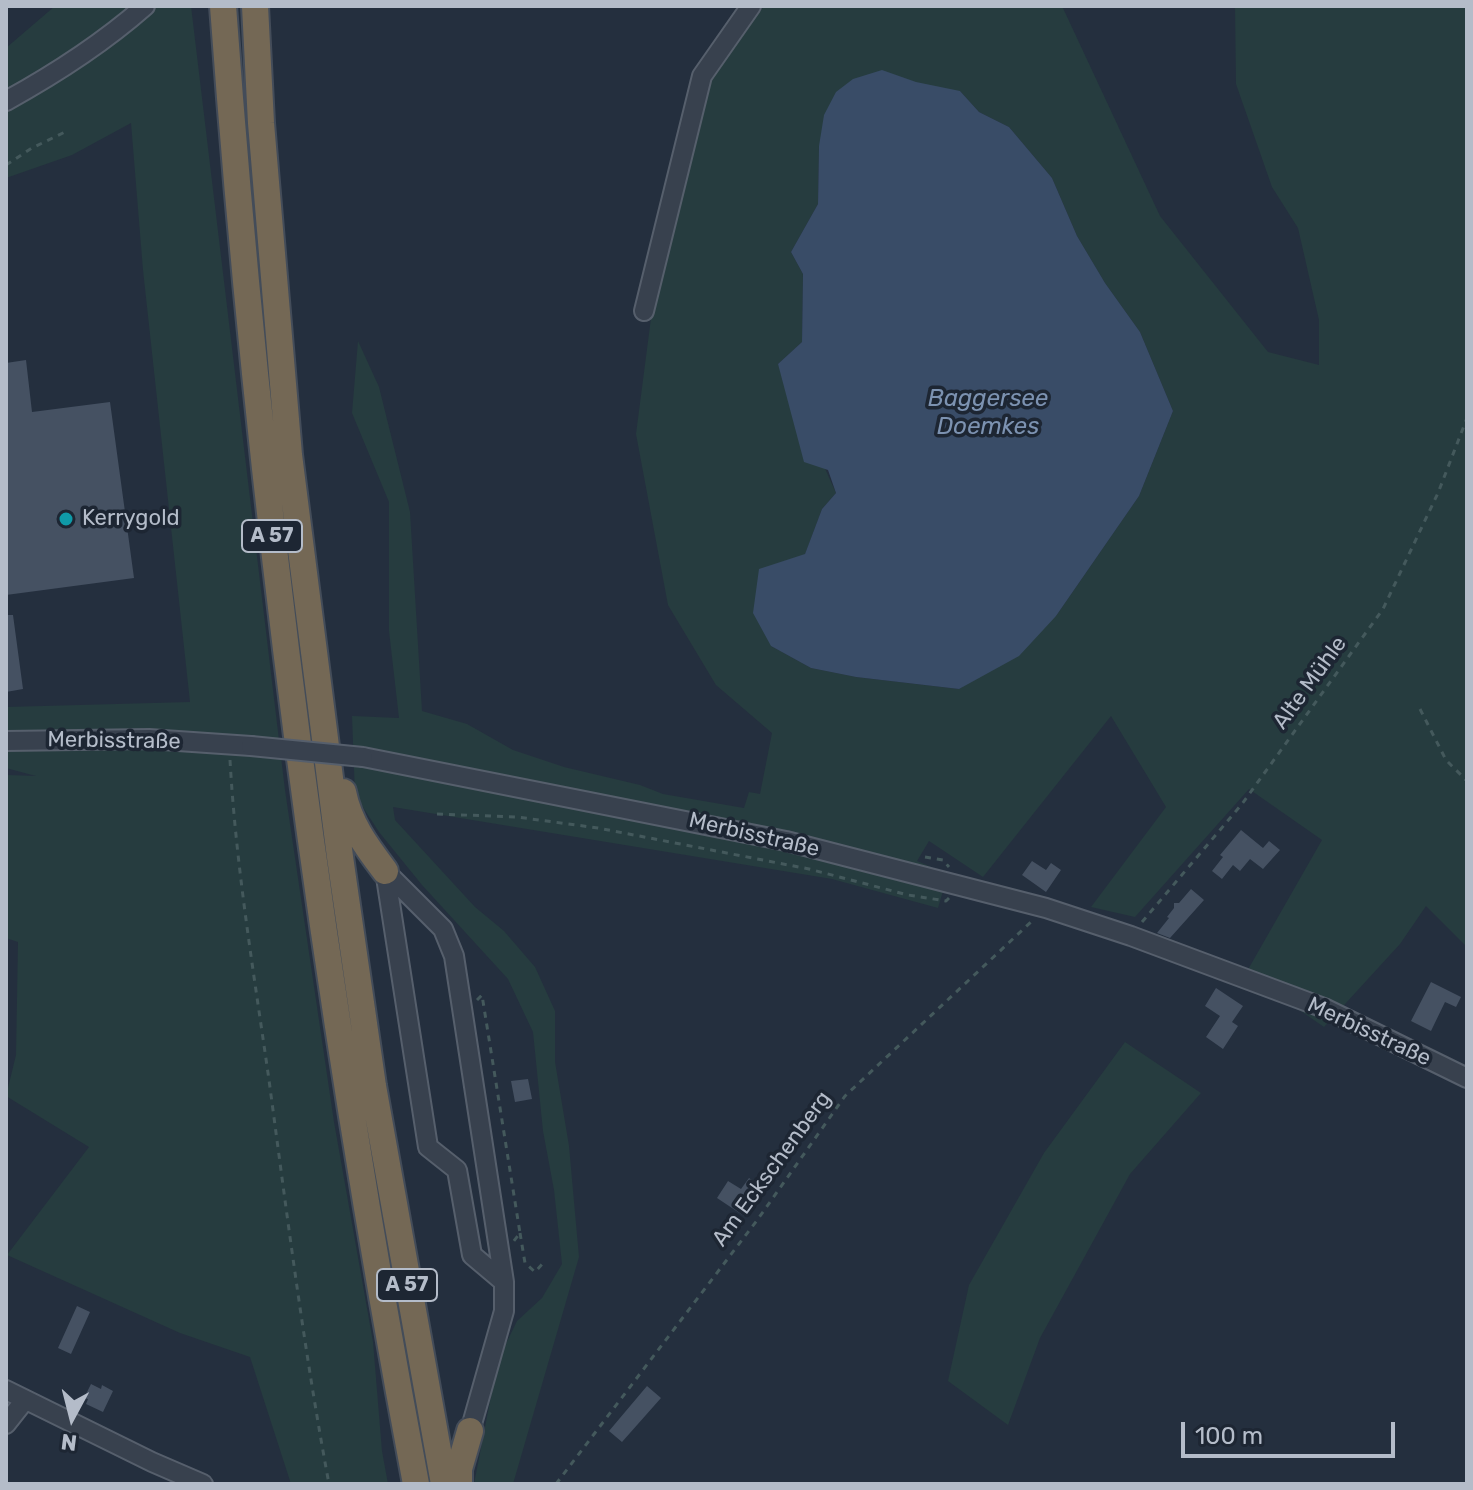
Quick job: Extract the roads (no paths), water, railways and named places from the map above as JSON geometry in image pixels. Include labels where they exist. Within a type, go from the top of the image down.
[{"type":"highway","name":"A 57","points":[[223,6],[254,369],[307,822],[370,1229],[416,1484]]},
{"type":"highway","name":"A 57","points":[[255,6],[261,123],[288,440],[340,857],[373,1086],[444,1484]]},
{"type":"highway","points":[[317,667],[347,810],[358,835],[385,871]]},
{"type":"highway","points":[[459,1484],[459,1469],[470,1431]]},
{"type":"street","points":[[6,101],[100,42],[145,6]]},
{"type":"street","points":[[644,311],[702,76],[751,6]]},
{"type":"street","name":"Merbisstraße","points":[[6,741],[149,739],[363,757],[786,841],[1046,908],[1131,936],[1324,1008],[1467,1078]]},
{"type":"street","points":[[385,871],[443,929],[454,956],[504,1282],[504,1311],[470,1431]]},
{"type":"street","points":[[385,871],[428,1147],[457,1170],[472,1255],[504,1282]]},
{"type":"street","points":[[6,1390],[203,1484]]},
{"type":"street","points":[[6,1424],[25,1400]]},
{"type":"water","name":"Baggersee Doemkes","points":[[882,70],[916,82],[960,91],[979,112],[1009,127],[1052,178],[1077,236],[1140,332],[1173,411],[1139,496],[1056,616],[1019,656],[959,689],[856,677],[811,668],[771,646],[753,613],[759,569],[805,554],[822,509],[836,493],[828,470],[804,462],[778,364],[802,342],[803,274],[791,252],[818,204],[819,146],[824,115],[836,92],[853,79]]},
{"type":"place","name":"Kerrygold","points":[[66,519]]}]
